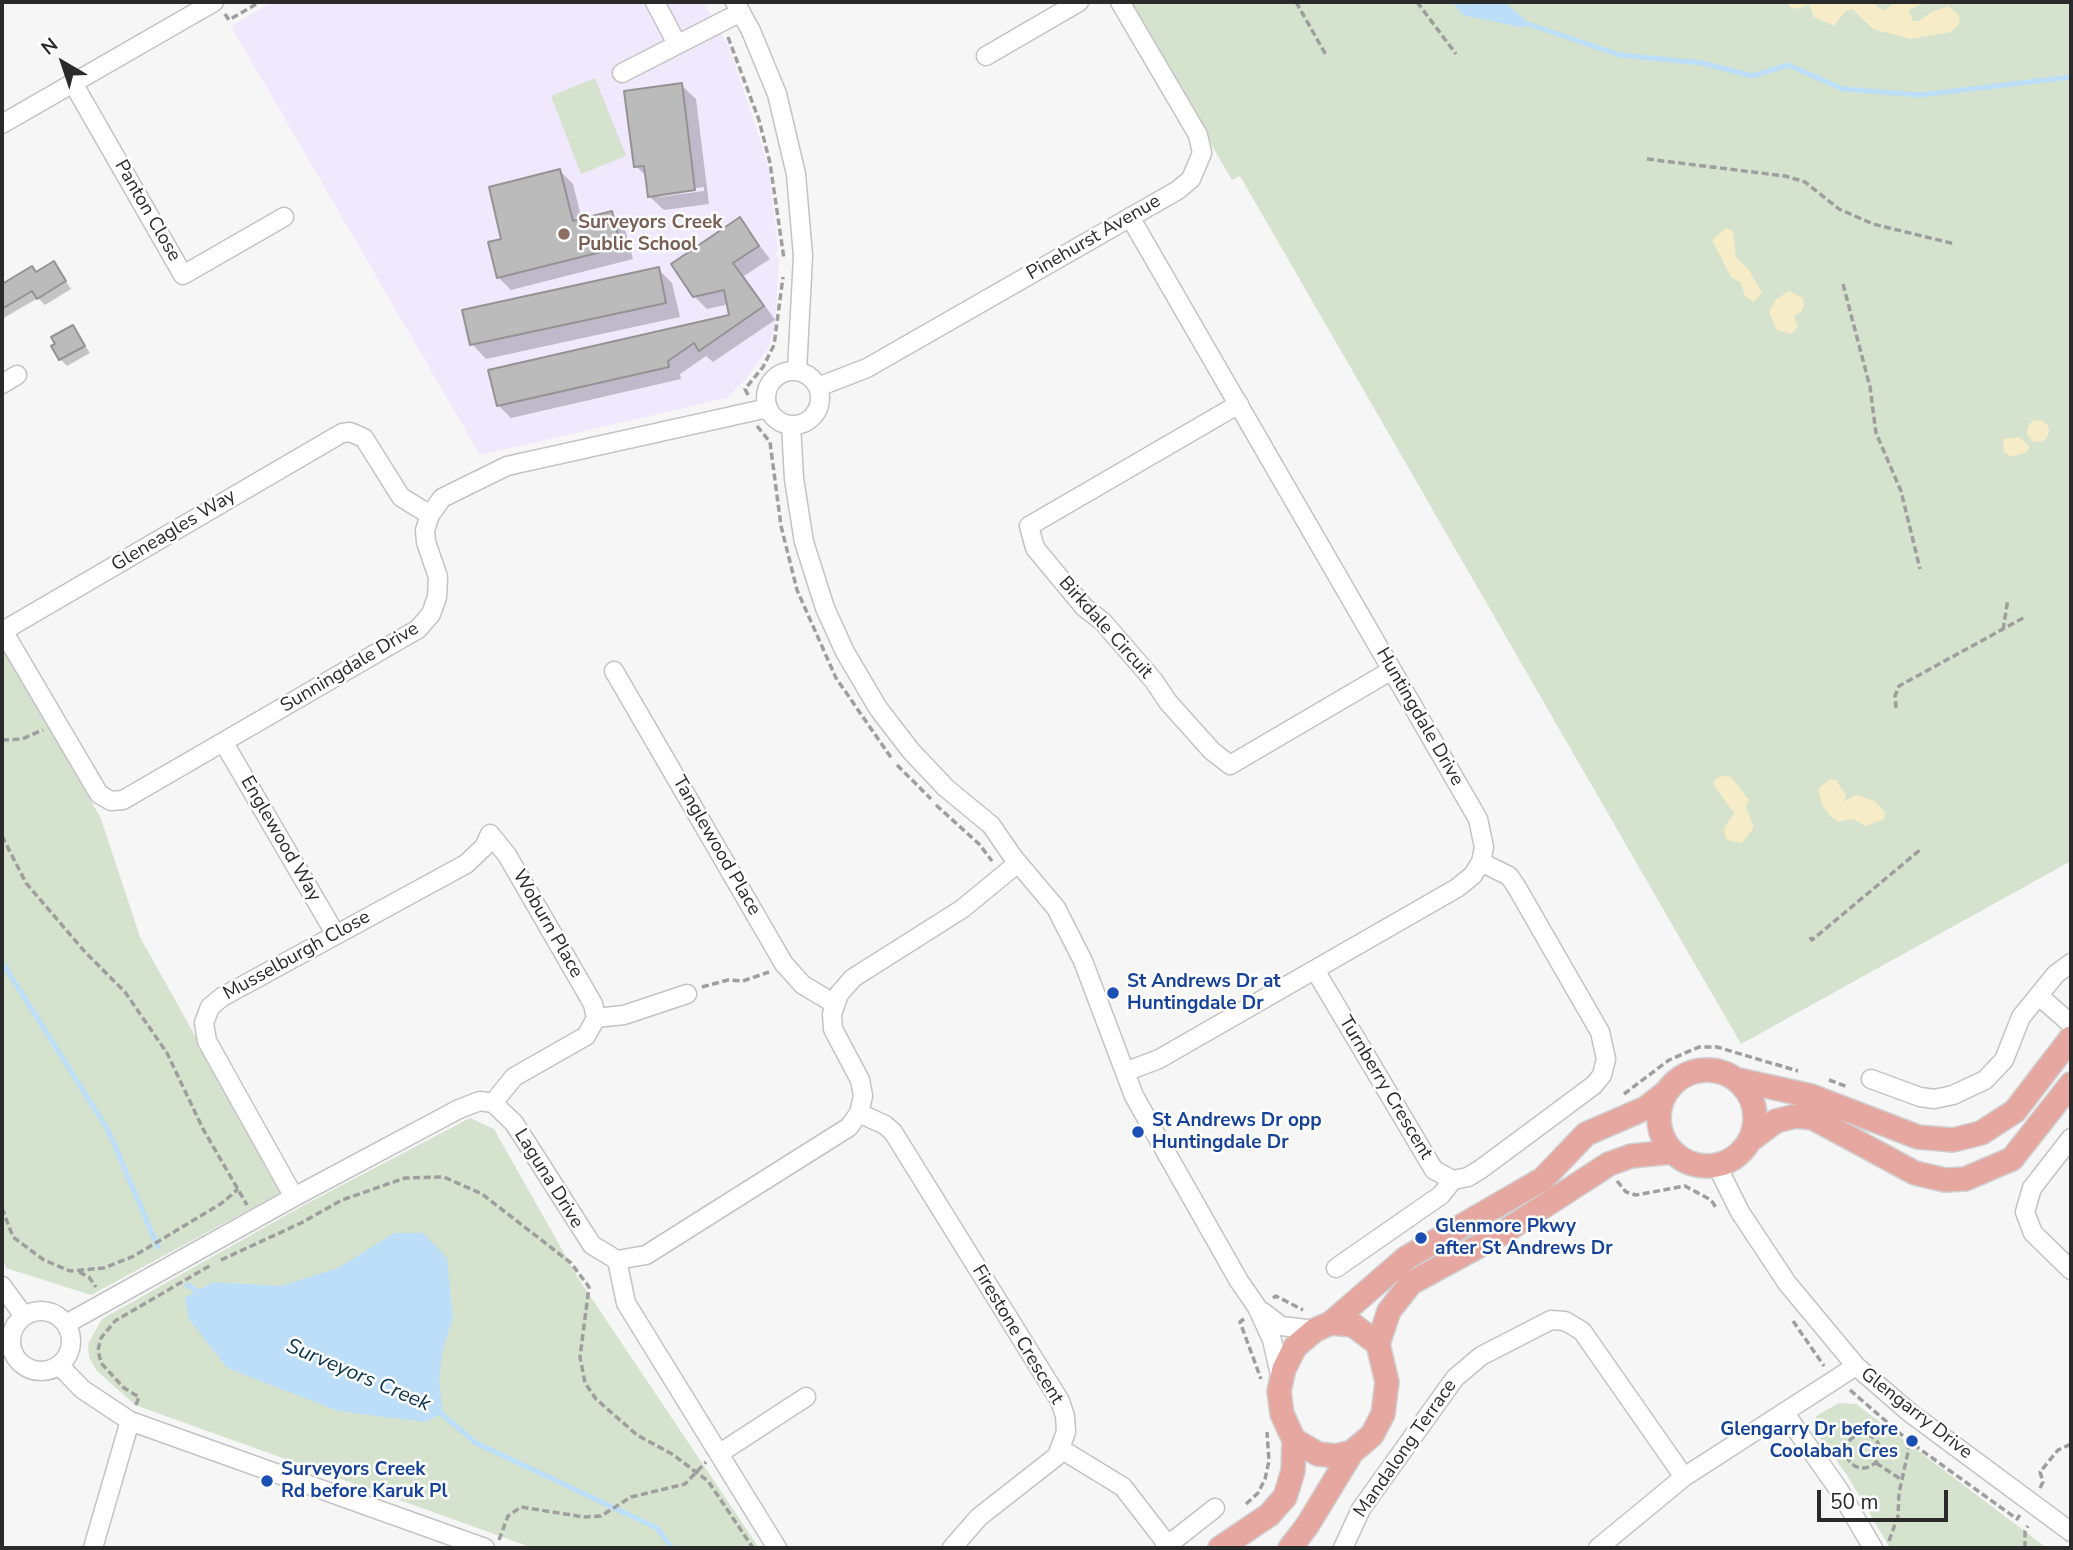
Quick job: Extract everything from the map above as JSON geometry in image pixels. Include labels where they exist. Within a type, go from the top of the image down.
[{"type":"main road","points":[[1220,1548],[1269,1515],[1285,1497],[1293,1471],[1294,1440],[1282,1414],[1281,1379],[1294,1347],[1406,1258],[1523,1192],[1542,1179],[1586,1135],[1646,1108],[1677,1080],[1701,1070],[1727,1073],[1739,1080],[1811,1096],[1918,1137],[1953,1140],[1981,1133],[2015,1111],[2071,1038]]},
{"type":"main road","points":[[1739,1080],[1754,1102],[1755,1126],[1749,1141]]},
{"type":"main road","points":[[1665,1093],[1659,1115],[1660,1129],[1672,1152],[1693,1165],[1717,1166],[1730,1161],[1749,1141],[1776,1121],[1796,1116],[1814,1118],[1915,1172],[1945,1180],[1965,1179],[2012,1159],[2071,1084]]},
{"type":"main road","points":[[1290,1548],[1307,1526],[1352,1452],[1372,1435],[1383,1414],[1387,1382],[1378,1344],[1389,1311],[1411,1283],[1501,1234],[1609,1164],[1642,1154],[1672,1152]]},
{"type":"main road","points":[[1323,1326],[1353,1325],[1378,1344]]},
{"type":"main road","points":[[1294,1440],[1327,1455],[1352,1452]]},
{"type":"street","points":[[2,124],[214,2]]},
{"type":"street","points":[[655,2],[677,44]]},
{"type":"street","points":[[986,56],[1079,2]]},
{"type":"street","name":"Pinehurst Avenue","points":[[818,387],[867,369],[1185,185],[1199,165],[1202,148],[1194,127],[1120,2]]},
{"type":"street","points":[[622,73],[720,22],[738,7],[777,94],[798,183],[803,256],[797,371]]},
{"type":"street","name":"Panton Close","points":[[73,83],[183,275],[284,217]]},
{"type":"street","name":"Huntingdale Drive","points":[[1130,217],[1478,819],[1483,839],[1481,862]]},
{"type":"street","points":[[797,371],[813,379],[818,387],[820,402],[813,416],[791,425],[777,420],[768,408],[766,392],[769,385],[781,374],[797,371]]},
{"type":"street","name":"Birkdale Circuit","points":[[1239,404],[1029,526],[1035,548],[1084,607],[1103,622],[1137,661],[1194,731],[1230,765],[1392,670]]},
{"type":"street","points":[[430,514],[442,498],[499,469],[768,408]]},
{"type":"street","points":[[791,425],[796,499],[804,542],[825,608],[851,664],[878,708],[911,751],[946,788],[991,825],[1018,863],[1048,895],[1072,936],[1146,1119],[1257,1307],[1272,1340],[1281,1379]]},
{"type":"street","name":"Gleneagles Way","points":[[2,630],[346,428],[364,438],[401,497],[430,514]]},
{"type":"street","name":"Sunningdale Drive","points":[[2,630],[99,794],[111,801],[129,797],[405,639],[427,621],[437,597],[439,583],[425,537],[430,514]]},
{"type":"street","name":"Tanglewood Place","points":[[614,671],[784,964],[803,985],[835,1004]]},
{"type":"street","name":"Englewood Way","points":[[224,743],[336,935]]},
{"type":"street","name":"Musselburgh Close","points":[[294,1197],[207,1041],[204,1023],[216,1001],[466,864],[484,847],[490,834]]},
{"type":"street","name":"Woburn Place","points":[[490,834],[508,855],[593,1004],[596,1018]]},
{"type":"street","points":[[1125,1072],[1159,1059],[1457,888],[1474,875],[1481,862],[1508,876],[1600,1032],[1606,1059],[1602,1074],[1594,1085],[1481,1169],[1468,1177],[1453,1180],[1441,1195],[1336,1268]]},
{"type":"street","points":[[777,1548],[626,1303],[617,1260],[646,1255],[658,1249],[841,1132],[859,1113],[863,1097],[860,1080],[833,1028],[835,1004],[853,978],[962,909],[1018,863]]},
{"type":"street","points":[[1871,1079],[1934,1099],[1953,1095],[1985,1080],[2004,1060],[2017,1025],[2056,974],[2071,963]]},
{"type":"street","name":"Turnberry Crescent","points":[[1315,970],[1429,1163],[1442,1177],[1453,1180]]},
{"type":"street","points":[[66,1324],[255,1218],[459,1109],[480,1101],[493,1103],[514,1077],[586,1036],[596,1018],[624,1015],[688,994]]},
{"type":"street","points":[[2039,996],[2071,1024]]},
{"type":"street","name":"Laguna Drive","points":[[493,1103],[514,1123],[583,1235],[603,1254],[617,1260]]},
{"type":"street","name":"Firestone Crescent","points":[[859,1113],[885,1125],[893,1132],[1060,1401],[1066,1423],[1061,1449]]},
{"type":"street","points":[[2071,1139],[2032,1188],[2025,1212],[2033,1233],[2071,1270]]},
{"type":"street","name":"Glengarry Drive","points":[[1717,1166],[1740,1212],[1800,1301],[1856,1366],[1924,1423],[2071,1532]]},
{"type":"street","points":[[2,1286],[24,1316]]},
{"type":"street","points":[[1257,1307],[1281,1326],[1323,1326]]},
{"type":"street","points":[[42,1311],[52,1313],[66,1324],[70,1333],[70,1351],[59,1366],[42,1371],[33,1370],[8,1356],[12,1333],[24,1316],[42,1311]]},
{"type":"street","name":"Mandalong Terrace","points":[[1343,1548],[1361,1509],[1455,1378],[1481,1356],[1550,1320],[1565,1321],[1581,1331],[1684,1477]]},
{"type":"street","points":[[59,1366],[82,1389],[130,1421],[485,1548]]},
{"type":"street","points":[[1598,1548],[1684,1477],[1856,1366]]},
{"type":"street","points":[[720,1453],[807,1398]]},
{"type":"street","points":[[1784,1412],[1879,1546]]},
{"type":"street","points":[[93,1548],[130,1421]]},
{"type":"street","points":[[951,1548],[979,1517],[1051,1462],[1061,1449],[1122,1487],[1166,1546],[1215,1508]]},
{"type":"path","points":[[229,20],[260,2]]},
{"type":"path","points":[[1296,2],[1326,55]]},
{"type":"path","points":[[1417,2],[1456,54]]},
{"type":"path","points":[[720,22],[730,41],[759,120],[770,163],[784,258],[779,322],[774,345],[763,367],[745,389],[749,396]]},
{"type":"path","points":[[1647,159],[1785,176],[1805,182],[1839,209],[1873,224],[1955,244]]},
{"type":"path","points":[[1843,284],[1870,387],[1876,433],[1901,491],[1920,569]]},
{"type":"path","points":[[2003,629],[2008,599]]},
{"type":"path","points":[[1896,708],[1895,696],[1899,686],[2025,617]]},
{"type":"path","points":[[2,740],[22,739],[57,720]]},
{"type":"path","points":[[2,836],[26,883],[85,952],[125,992],[167,1053],[203,1129],[255,1218]]},
{"type":"path","points":[[1810,937],[1812,940],[1921,849]]},
{"type":"path","points":[[688,994],[687,989],[727,980],[743,981],[776,968]]},
{"type":"path","points":[[1613,1173],[1626,1192],[1636,1195],[1685,1186],[1711,1200],[1725,1220],[1740,1212]]},
{"type":"path","points":[[130,1421],[139,1397],[124,1388],[108,1372],[101,1363],[98,1350],[101,1338],[114,1321],[221,1260],[301,1223],[342,1200],[405,1178],[444,1177],[463,1184],[502,1207],[581,1273],[589,1287],[580,1357],[584,1383],[596,1399],[637,1435],[672,1454],[708,1481],[724,1500],[753,1548]]},
{"type":"path","points":[[2,1208],[13,1237],[44,1260],[70,1271],[104,1268],[134,1256],[222,1203],[238,1189]]},
{"type":"path","points":[[1845,1386],[1910,1442],[2017,1519]]},
{"type":"path","points":[[1879,1546],[1898,1516],[1910,1442],[1924,1423]]},
{"type":"path","points":[[1865,1432],[1876,1441],[1880,1448],[1876,1463],[1862,1470],[1851,1461],[1847,1447],[1854,1433],[1865,1432]]},
{"type":"path","points":[[2038,1492],[2043,1482],[2040,1472],[2058,1450],[2071,1444]]},
{"type":"path","points":[[496,1548],[508,1516],[521,1507],[584,1517],[601,1516],[631,1497],[677,1488],[720,1453]]},
{"type":"path","points":[[1876,1463],[1902,1480]]},
{"type":"path","points":[[2025,1548],[2025,1531],[2028,1526]]},
{"type":"shaded area","name":"Surveyors Creek Public School","points":[[273,2],[703,2],[728,45],[746,97],[768,165],[775,218],[778,250],[774,253],[779,259],[775,326],[769,347],[747,378],[727,398],[480,455],[231,26]]},
{"type":"green space","points":[[1128,2],[2071,2],[2071,861],[1741,1044],[1240,176],[1232,180]]},
{"type":"green space","points":[[595,78],[626,156],[581,174],[551,96]]},
{"type":"green space","points":[[2,643],[101,819],[140,937],[282,1192],[91,1295],[6,1268],[2,1256]]},
{"type":"green space","points":[[470,1118],[494,1129],[578,1278],[759,1548],[533,1548],[135,1405],[96,1370],[89,1357],[88,1344],[102,1319],[306,1204]]},
{"type":"green space","points":[[1839,1403],[1856,1404],[2047,1548],[1890,1548],[1847,1475],[1814,1430],[1816,1416]]},
{"type":"sand","points":[[1787,2],[1871,2],[1884,11],[1895,2],[1926,2],[1909,10],[1913,21],[1919,21],[1931,12],[1948,6],[1960,16],[1959,24],[1951,32],[1910,39],[1873,29],[1852,9],[1845,12],[1834,26],[1814,17],[1809,4],[1798,9],[1790,7]]},
{"type":"sand","points":[[1726,228],[1733,231],[1736,257],[1749,270],[1762,292],[1754,302],[1745,296],[1741,283],[1731,277],[1712,240]]},
{"type":"sand","points":[[1789,291],[1803,298],[1804,305],[1801,312],[1794,316],[1798,327],[1791,334],[1777,330],[1769,312],[1776,299]]},
{"type":"sand","points":[[2038,420],[2046,423],[2049,431],[2046,439],[2038,442],[2030,439],[2027,431],[2030,423]]},
{"type":"sand","points":[[2019,437],[2030,447],[2026,452],[2012,457],[2004,452],[2003,439]]},
{"type":"sand","points":[[1721,776],[1731,777],[1749,800],[1746,808],[1754,827],[1742,843],[1729,841],[1725,836],[1724,828],[1734,813],[1714,786],[1714,780]]},
{"type":"sand","points":[[1830,779],[1836,780],[1846,795],[1844,801],[1856,795],[1875,801],[1885,812],[1884,819],[1866,826],[1853,819],[1838,822],[1822,805],[1818,789]]},
{"type":"water","points":[[1452,2],[1504,2],[1525,19],[1524,28],[1463,15]]},
{"type":"water","points":[[394,1233],[423,1233],[447,1258],[453,1318],[443,1349],[439,1381],[443,1413],[425,1422],[338,1411],[227,1368],[189,1319],[185,1298],[213,1282],[281,1286],[338,1268]]},
{"type":"building","points":[[682,83],[695,190],[648,197],[644,166],[634,167],[624,91]]},
{"type":"building","points":[[560,169],[573,221],[612,211],[621,247],[497,278],[488,242],[501,239],[489,187]]},
{"type":"building","points":[[740,217],[759,246],[733,263],[764,306],[699,351],[694,343],[668,361],[669,367],[497,406],[488,370],[729,315],[724,290],[693,297],[671,264]]},
{"type":"building","points":[[54,261],[66,281],[37,299],[32,291],[2,309],[2,284],[32,266],[36,272]]},
{"type":"building","points":[[659,267],[666,303],[470,345],[462,310]]},
{"type":"building","points":[[73,325],[85,346],[59,360],[51,346],[55,344],[51,337]]},
{"type":"waterway","points":[[1519,21],[1620,55],[1702,63],[1752,76],[1788,65],[1843,89],[1920,95],[2071,77]]},
{"type":"waterway","name":"Surveyors Creek","points":[[2,962],[108,1130],[158,1247]]},
{"type":"waterway","name":"Surveyors Creek","points":[[187,1285],[203,1294]]},
{"type":"waterway","name":"Surveyors Creek","points":[[437,1410],[476,1443],[657,1528],[672,1548]]},
{"type":"place","name":"Surveyors Creek Public School","points":[[564,234]]},
{"type":"place","name":"St Andrews Dr at Huntingdale Dr","points":[[1113,993]]},
{"type":"place","name":"St Andrews Dr opp Huntingdale Dr","points":[[1138,1132]]},
{"type":"place","name":"Glenmore Pkwy after St Andrews Dr","points":[[1421,1238]]},
{"type":"place","name":"Glengarry Dr before Coolabah Cres","points":[[1912,1441]]},
{"type":"place","name":"Surveyors Creek Rd before Karuk Pl","points":[[267,1481]]}]
